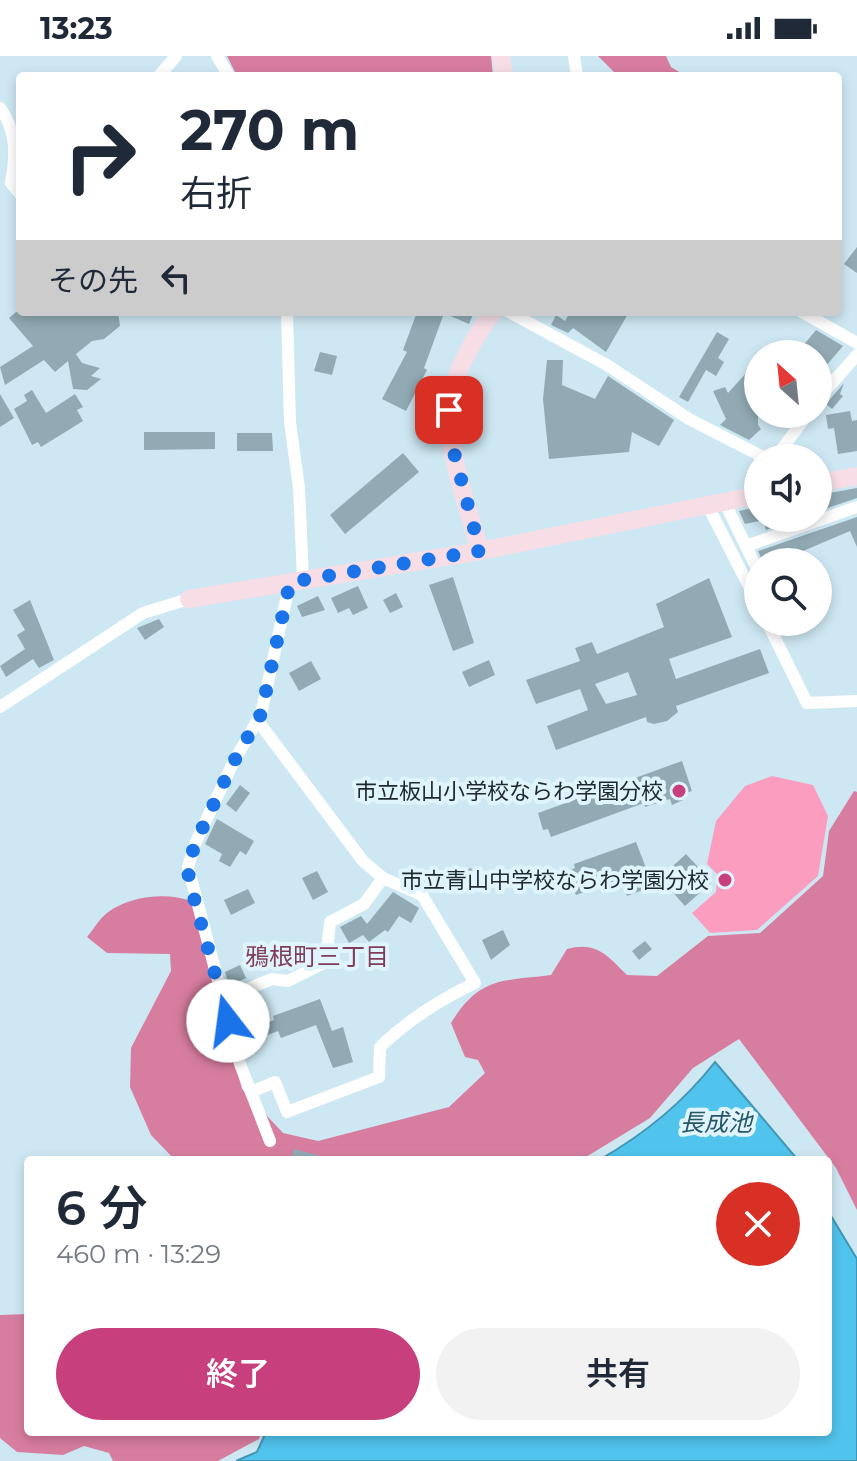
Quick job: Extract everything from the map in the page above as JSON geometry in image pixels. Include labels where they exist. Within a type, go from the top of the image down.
[{"type":"street","points":[[162,72],[176,56]]},
{"type":"street","points":[[0,108],[16,129],[16,156],[11,183],[16,189]]},
{"type":"street","points":[[270,1141],[251,1092],[223,999],[188,867],[195,844],[233,763],[258,721],[296,580],[299,488],[290,422],[287,316]]},
{"type":"street","points":[[480,551],[452,445],[449,410],[463,367],[491,316]]},
{"type":"street","points":[[516,316],[607,365],[689,419],[744,447]]},
{"type":"street","points":[[809,316],[857,343]]},
{"type":"street","points":[[832,383],[857,355]]},
{"type":"street","points":[[832,480],[857,476]]},
{"type":"street","points":[[0,707],[143,613],[189,599],[480,551],[744,497]]},
{"type":"street","points":[[715,502],[746,546],[857,507]]},
{"type":"street","points":[[715,502],[744,571]]},
{"type":"street","points":[[774,636],[807,703],[857,701]]},
{"type":"street","points":[[251,1092],[275,1082],[287,1112],[379,1077],[380,1047],[397,1030],[443,998],[475,983],[422,895],[383,878],[363,861],[258,721]]},
{"type":"street","points":[[223,999],[272,979],[288,981],[326,962],[330,922],[364,904],[383,878]]},
{"type":"shaded area","points":[[227,56],[491,56],[493,72],[235,72]]},
{"type":"shaded area","points":[[598,56],[666,56],[671,67],[679,72],[614,72]]},
{"type":"shaded area","points":[[772,776],[813,785],[828,816],[818,876],[757,930],[710,933],[692,913],[716,892],[717,874],[707,864],[716,821],[745,786]]},
{"type":"shaded area","points":[[854,791],[857,792],[857,1210],[832,1163],[832,1156],[827,1156],[739,1039],[693,1068],[650,1118],[588,1156],[171,1156],[151,1135],[130,1087],[131,1048],[171,971],[170,954],[107,953],[87,937],[104,915],[137,899],[159,896],[191,901],[242,1089],[283,1133],[318,1141],[449,1107],[485,1073],[478,1060],[465,1057],[451,1023],[461,1008],[482,989],[493,984],[551,975],[567,949],[593,948],[607,956],[627,975],[657,976],[708,936],[760,933],[823,876],[829,831]]},
{"type":"shaded area","points":[[24,1314],[24,1436],[260,1436],[259,1439],[218,1461],[113,1461],[109,1453],[84,1446],[63,1455],[17,1452],[0,1438],[0,1315]]},
{"type":"water","name":"長成池","points":[[715,1062],[795,1156],[606,1156],[662,1117]]},
{"type":"water","points":[[832,1218],[857,1259],[857,1461],[236,1461],[257,1452],[264,1436],[832,1436]]},
{"type":"building","points":[[857,247],[857,273],[844,264]]},
{"type":"building","points":[[16,312],[16,316],[119,316],[120,326],[76,354],[82,363],[100,368],[91,376],[101,379],[87,390],[73,389],[68,361],[55,372],[44,360],[5,385],[0,367],[33,346],[9,318]]},
{"type":"building","points":[[416,316],[443,316],[424,368],[427,370],[406,411],[382,399],[407,352],[403,350]]},
{"type":"building","points":[[450,316],[472,316],[469,324]]},
{"type":"building","points":[[556,316],[565,321],[568,316],[627,316],[606,352],[573,328],[568,333],[551,325]]},
{"type":"building","points":[[816,330],[843,346],[832,359],[832,340],[808,340]]},
{"type":"building","points":[[717,332],[729,339],[718,358],[724,362],[716,376],[706,370],[688,402],[679,397]]},
{"type":"building","points":[[320,352],[337,356],[332,375],[314,371]]},
{"type":"building","points":[[547,360],[563,360],[562,385],[595,399],[608,376],[674,420],[659,446],[632,432],[629,452],[549,459],[543,399]]},
{"type":"building","points":[[744,375],[744,428],[761,429],[749,440],[720,425],[726,419],[713,391],[725,387],[728,393]]},
{"type":"building","points":[[844,383],[840,394],[843,396],[832,409],[832,397]]},
{"type":"building","points":[[32,390],[46,413],[75,394],[83,407],[77,410],[83,421],[41,447],[38,442],[32,445],[14,409],[27,401],[24,395]]},
{"type":"building","points":[[0,394],[14,418],[0,427]]},
{"type":"building","points":[[850,411],[852,421],[857,420],[857,451],[838,454],[834,428],[828,429],[832,428],[832,414]]},
{"type":"building","points":[[144,432],[215,432],[215,449],[144,450]]},
{"type":"building","points":[[237,433],[272,433],[273,451],[237,451]]},
{"type":"building","points":[[403,453],[419,472],[345,534],[330,515]]},
{"type":"building","points":[[857,488],[857,498],[832,507],[832,492]]},
{"type":"building","points":[[857,517],[857,547],[850,531],[810,548],[767,548],[813,532],[832,532],[832,526]]},
{"type":"building","points":[[453,577],[474,643],[453,651],[429,585]]},
{"type":"building","points":[[709,578],[732,637],[669,659],[676,679],[760,649],[769,673],[676,706],[678,712],[667,721],[654,724],[647,722],[646,717],[556,750],[547,726],[588,710],[580,689],[536,704],[526,680],[580,661],[575,648],[592,642],[597,654],[664,627],[656,604]],"holes":[[[628,672],[637,695],[606,704],[595,684]]]},
{"type":"building","points":[[358,586],[368,608],[353,615],[349,608],[338,613],[331,598]]},
{"type":"building","points":[[396,593],[403,607],[390,613],[383,600]]},
{"type":"building","points":[[318,596],[325,610],[302,617],[297,606]]},
{"type":"building","points":[[30,600],[54,660],[39,668],[33,659],[6,677],[0,666],[25,649],[17,635],[25,630],[13,610]]},
{"type":"building","points":[[159,619],[164,627],[145,640],[137,628]]},
{"type":"building","points":[[489,660],[495,675],[469,687],[462,672]]},
{"type":"building","points":[[311,661],[321,679],[299,691],[289,673]]},
{"type":"building","points":[[682,761],[692,791],[681,795],[683,800],[672,805],[670,799],[645,807],[644,803],[551,837],[548,829],[543,830],[538,813]]},
{"type":"building","points":[[240,785],[250,793],[236,812],[226,804]]},
{"type":"building","points":[[217,819],[254,841],[246,855],[240,851],[230,867],[219,861],[222,854],[205,844]]},
{"type":"building","points":[[636,842],[653,886],[627,896],[621,879],[576,895],[567,872],[575,868],[574,864]]},
{"type":"building","points":[[686,854],[712,882],[685,906],[660,878]]},
{"type":"building","points":[[471,868],[478,884],[463,891],[455,875]]},
{"type":"building","points":[[317,871],[328,892],[313,900],[302,878]]},
{"type":"building","points":[[248,889],[255,903],[231,915],[224,900]]},
{"type":"building","points":[[393,892],[419,908],[411,923],[399,916],[388,932],[385,930],[369,942],[363,935],[349,943],[340,927],[361,916],[367,924]]},
{"type":"building","points":[[503,930],[510,945],[491,960],[482,940]]},
{"type":"building","points":[[645,941],[652,949],[639,960],[632,951]]},
{"type":"building","points":[[240,965],[246,978],[229,986],[225,972]]},
{"type":"building","points":[[320,999],[332,1031],[343,1027],[353,1062],[333,1068],[316,1025],[281,1038],[278,1031],[255,1040],[251,1029],[274,1020],[273,1016]]},
{"type":"building","points":[[294,1149],[321,1156],[292,1156]]},
{"type":"place","name":"市立板山小学校ならわ学園分校","points":[[679,791]]},
{"type":"place","name":"市立青山中学校ならわ学園分校","points":[[725,880]]},
{"type":"district","name":"鴉根町三丁目","points":[[317,957]]},
{"type":"route","points":[[228,1021],[189,880],[188,867],[195,844],[233,763],[261,714],[290,582],[480,551],[452,445],[449,410]]}]
